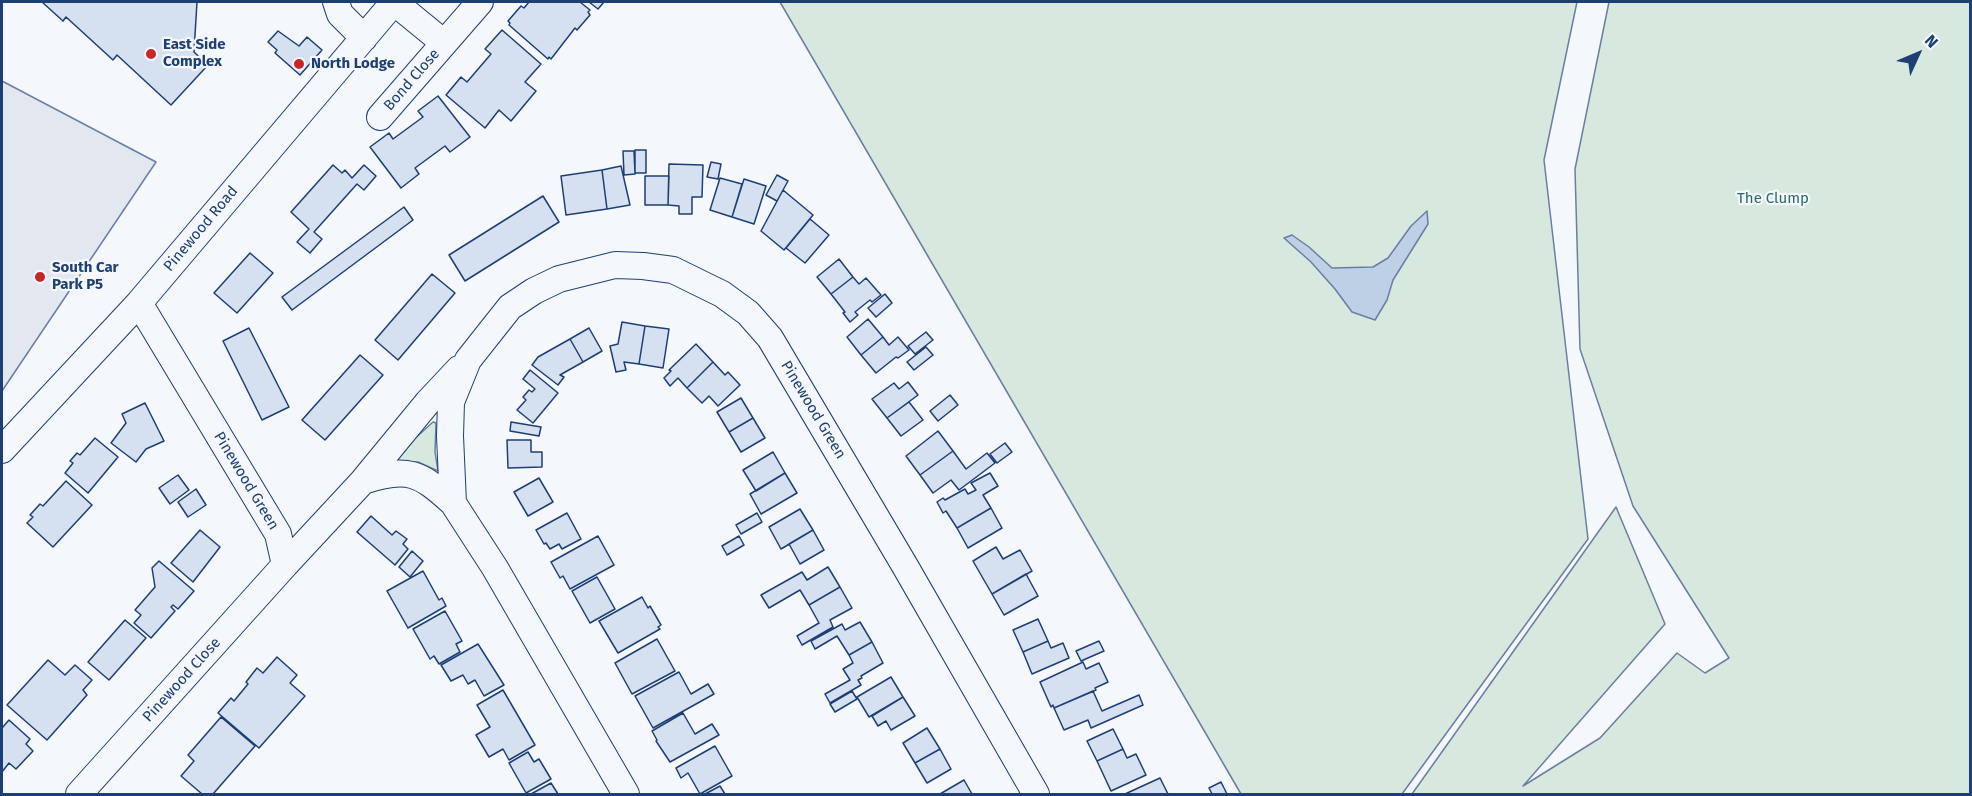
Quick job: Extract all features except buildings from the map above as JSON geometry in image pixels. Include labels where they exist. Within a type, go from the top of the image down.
[{"type":"street","points":[[336,2],[340,14],[364,38]]},
{"type":"street","name":"Pinewood Road","points":[[2,450],[139,303],[394,2]]},
{"type":"street","name":"Bond Close","points":[[394,2],[444,43]]},
{"type":"street","name":"Bond Close","points":[[380,117],[480,2]]},
{"type":"street","name":"Pinewood Green","points":[[285,565],[363,481],[510,308],[534,291],[559,279],[615,265],[673,270],[722,294],[748,313],[776,348],[905,566],[1036,795]]},
{"type":"street","name":"Pinewood Green","points":[[139,303],[278,534],[285,565]]},
{"type":"street","name":"Pinewood Green","points":[[453,503],[451,402],[468,360]]},
{"type":"street","points":[[363,481],[391,473],[410,474],[429,481],[453,503],[495,568],[626,795]]},
{"type":"street","name":"Pinewood Close","points":[[79,795],[285,565]]},
{"type":"green space","points":[[780,2],[1577,2],[1544,160],[1588,539],[1402,794],[1241,794]]},
{"type":"green space","name":"The Clump","points":[[1609,2],[1970,2],[1970,794],[1412,794],[1616,507],[1665,624],[1523,786],[1600,738],[1677,653],[1705,673],[1729,658],[1633,506],[1580,349],[1575,169]]},
{"type":"green space","points":[[433,422],[436,423],[435,452],[438,471],[418,462],[387,462],[410,443]]},
{"type":"shaded area","name":"South Car Park P5","points":[[2,81],[156,162],[2,391]]},
{"type":"water","points":[[1427,211],[1428,224],[1393,280],[1387,300],[1375,320],[1352,312],[1311,262],[1284,238],[1292,235],[1332,268],[1373,267],[1388,258],[1411,226]]},
{"type":"place","name":"East Side Complex","points":[[151,54]]},
{"type":"place","name":"North Lodge","points":[[299,64]]},
{"type":"place","name":"South Car Park P5","points":[[40,277]]}]
